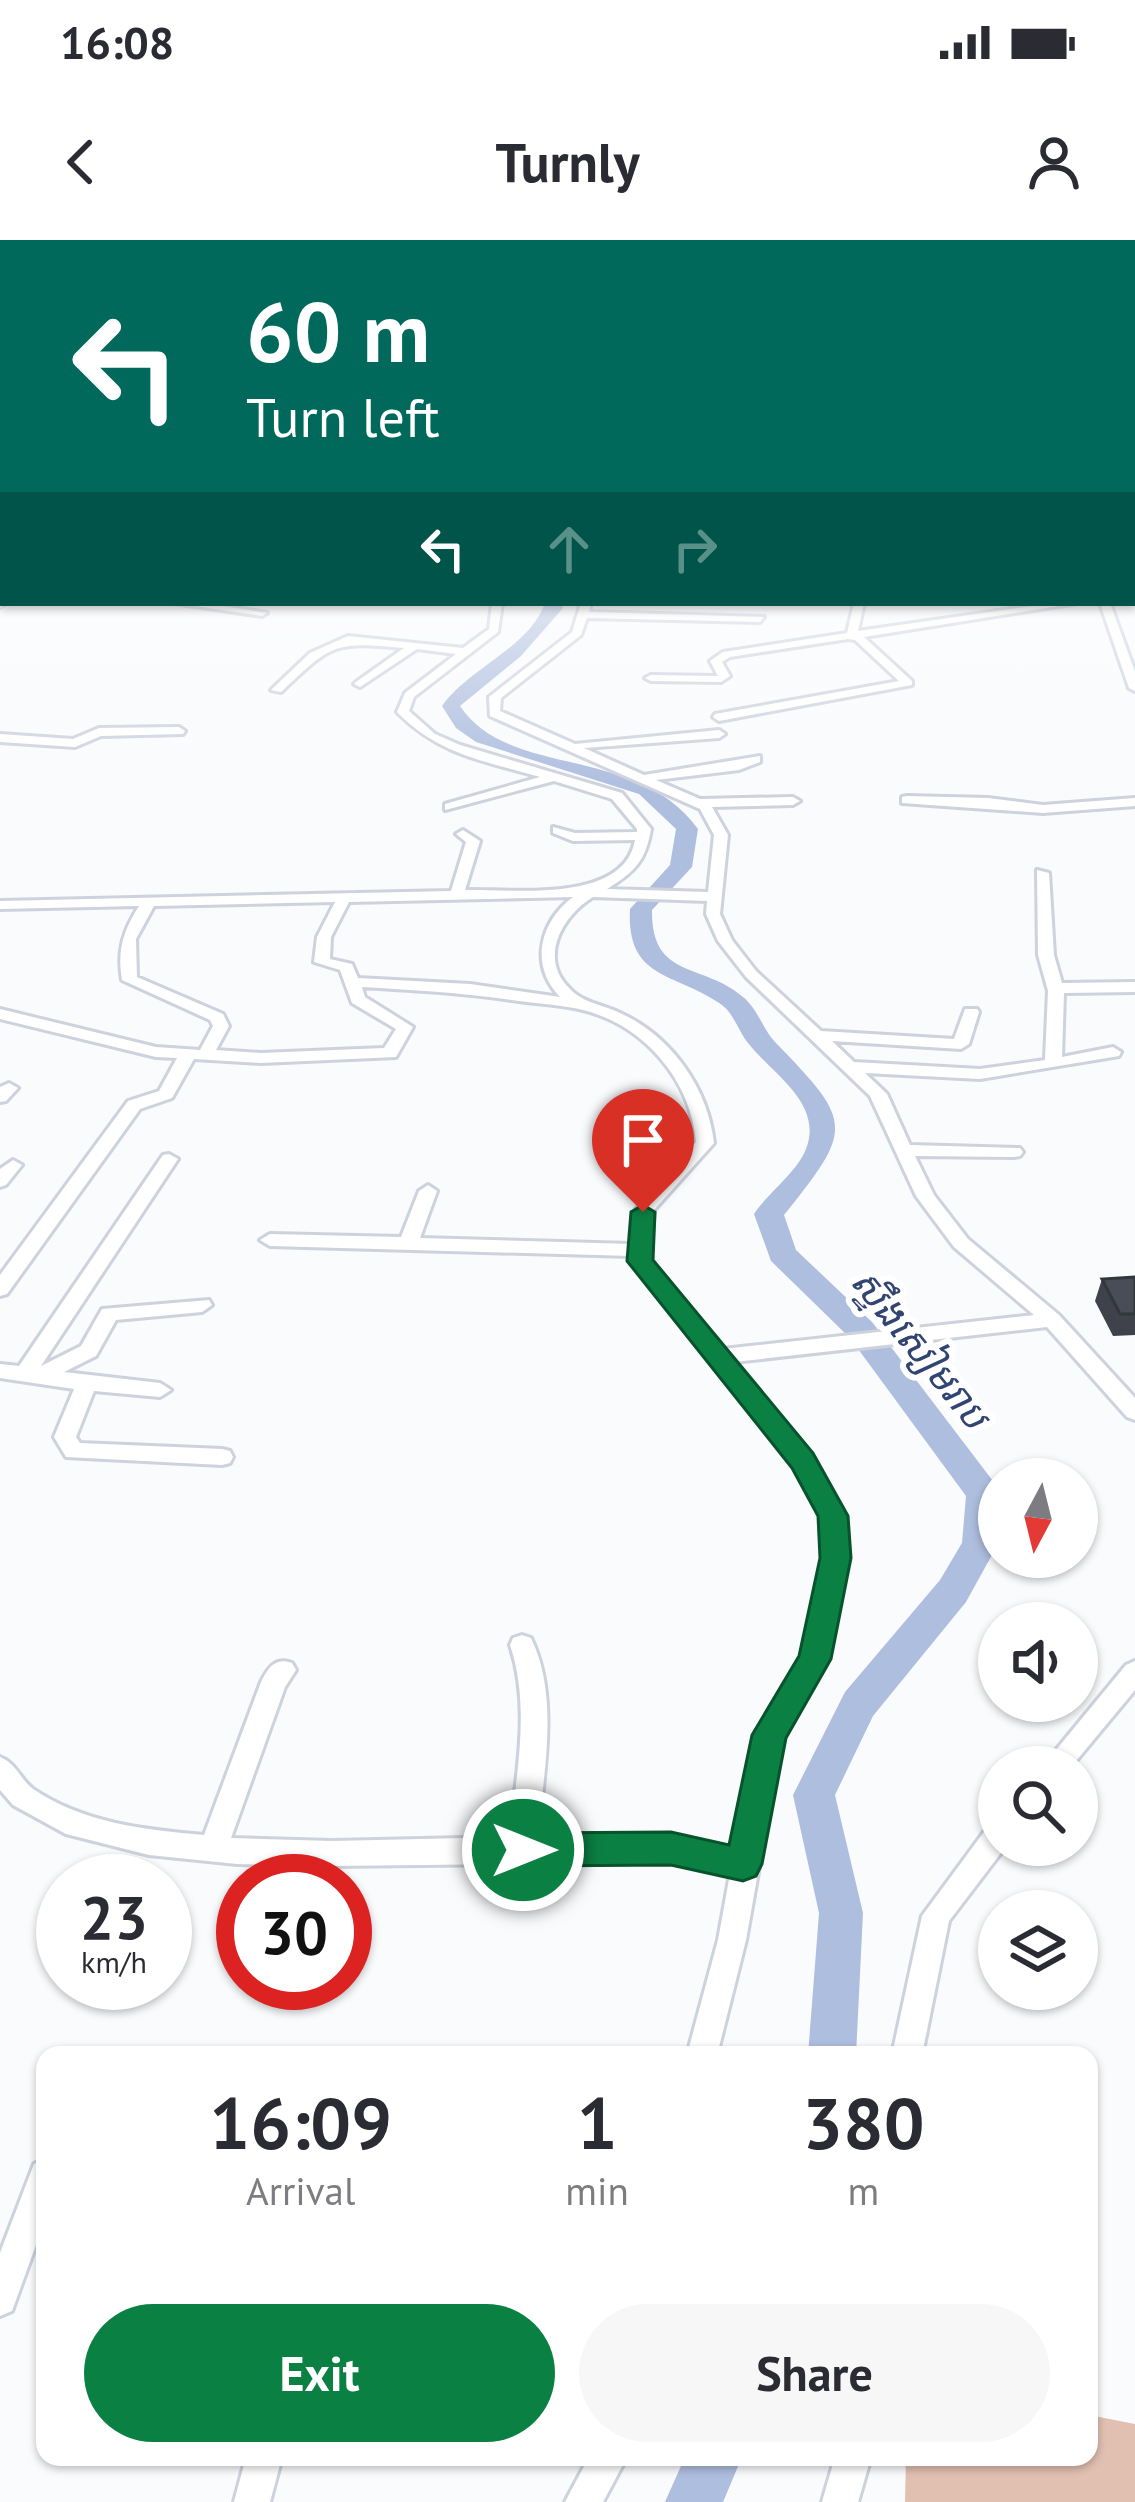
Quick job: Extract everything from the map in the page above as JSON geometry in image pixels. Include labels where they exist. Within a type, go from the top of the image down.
[{"type":"street","points":[[204,606],[262,613]]},
{"type":"street","points":[[497,606],[494,630],[409,694],[403,712],[443,742],[617,796],[632,809],[644,836],[636,861],[625,874],[567,903],[548,941],[557,985],[572,1005]]},
{"type":"street","points":[[854,637],[859,606]]},
{"type":"street","points":[[651,678],[721,679],[720,656],[1054,606]]},
{"type":"street","points":[[1106,606],[1135,688]]},
{"type":"street","points":[[760,620],[585,609],[577,633],[495,697],[491,708],[504,720],[649,777],[701,803],[793,801]]},
{"type":"street","points":[[718,717],[908,683],[854,637]]},
{"type":"street","points":[[277,690],[314,656],[342,641],[462,651]]},
{"type":"street","points":[[360,684],[416,645]]},
{"type":"street","points":[[0,738],[75,743],[99,732],[179,731]]},
{"type":"street","points":[[573,746],[719,734]]},
{"type":"street","points":[[649,777],[739,766],[756,759]]},
{"type":"street","points":[[450,807],[551,777]]},
{"type":"street","points":[[907,800],[1135,802]]},
{"type":"street","points":[[701,803],[721,835],[712,897],[725,941],[768,990],[822,1036],[878,1094],[926,1196],[961,1243],[1052,1319],[1135,1412]]},
{"type":"street","points":[[558,830],[573,838],[644,836]]},
{"type":"street","points":[[456,896],[473,841],[463,834]]},
{"type":"street","points":[[1042,873],[1046,956],[1055,988],[1052,1064]]},
{"type":"street","points":[[0,904],[591,892],[712,897]]},
{"type":"street","points":[[0,1014],[118,1046],[197,1053],[323,1058],[396,1049],[405,1027],[358,1000],[346,967],[322,962],[320,953],[344,898]]},
{"type":"street","points":[[0,1289],[134,1105],[166,1094],[221,1026],[218,1016],[130,980],[124,953],[127,934],[149,902]]},
{"type":"street","points":[[354,982],[450,986],[572,1005],[625,1021],[671,1064],[699,1104],[705,1143],[645,1209],[638,1250],[647,1273],[803,1461],[833,1516],[834,1538],[815,1659],[769,1735],[731,1940],[704,2046]]},
{"type":"street","points":[[1055,988],[1135,987]]},
{"type":"street","points":[[822,1036],[961,1044],[971,1012]]},
{"type":"street","points":[[853,1067],[980,1074],[1113,1052]]},
{"type":"street","points":[[905,1150],[1014,1152]]},
{"type":"street","points":[[32,1375],[169,1159]]},
{"type":"street","points":[[409,1244],[428,1191]]},
{"type":"street","points":[[270,1240],[638,1250]]},
{"type":"street","points":[[32,1375],[89,1351],[110,1314],[202,1305]]},
{"type":"street","points":[[720,1356],[1052,1319]]},
{"type":"street","points":[[0,1371],[160,1390]]},
{"type":"street","points":[[87,1384],[64,1437],[69,1449],[222,1456]]},
{"type":"street","points":[[522,1645],[529,1658],[531,1695],[523,1850]]},
{"type":"street","points":[[213,1849],[274,1682],[283,1670]]},
{"type":"street","points":[[1073,1746],[1135,1672]]},
{"type":"street","points":[[0,1768],[24,1798],[75,1823],[153,1842],[213,1849],[671,1849],[743,1864]]},
{"type":"street","points":[[909,2046],[936,1916],[978,1861]]},
{"type":"street","points":[[0,2299],[36,2200]]},
{"type":"street","points":[[252,2502],[262,2466]]},
{"type":"street","points":[[583,2502],[604,2466]]},
{"type":"street","points":[[841,2502],[851,2466]]},
{"type":"shaded area","points":[[1098,2417],[1135,2424],[1135,2502],[905,2502],[906,2466],[1098,2466]]},
{"type":"building","points":[[1135,1277],[1135,1314],[1120,1314],[1102,1279]]},
{"type":"waterway","name":"ស្ទឹងសៀមរាប","points":[[554,606],[515,652],[467,687],[451,706],[463,724],[482,738],[646,790],[687,829],[681,867],[641,909],[640,938],[657,963],[735,1002],[757,1038],[814,1097],[823,1126],[820,1152],[769,1214],[782,1254],[861,1330],[984,1494],[980,1544],[953,1591],[859,1704],[814,1795],[841,1913],[833,2046]]},
{"type":"waterway","name":"ស្ទឹងសៀមរាប","points":[[694,2502],[710,2466]]},
{"type":"route","points":[[523,1850],[671,1849],[743,1864],[769,1735],[815,1659],[826,1610],[835,1558],[833,1516],[803,1461],[647,1273],[638,1250],[643,1212]]}]
